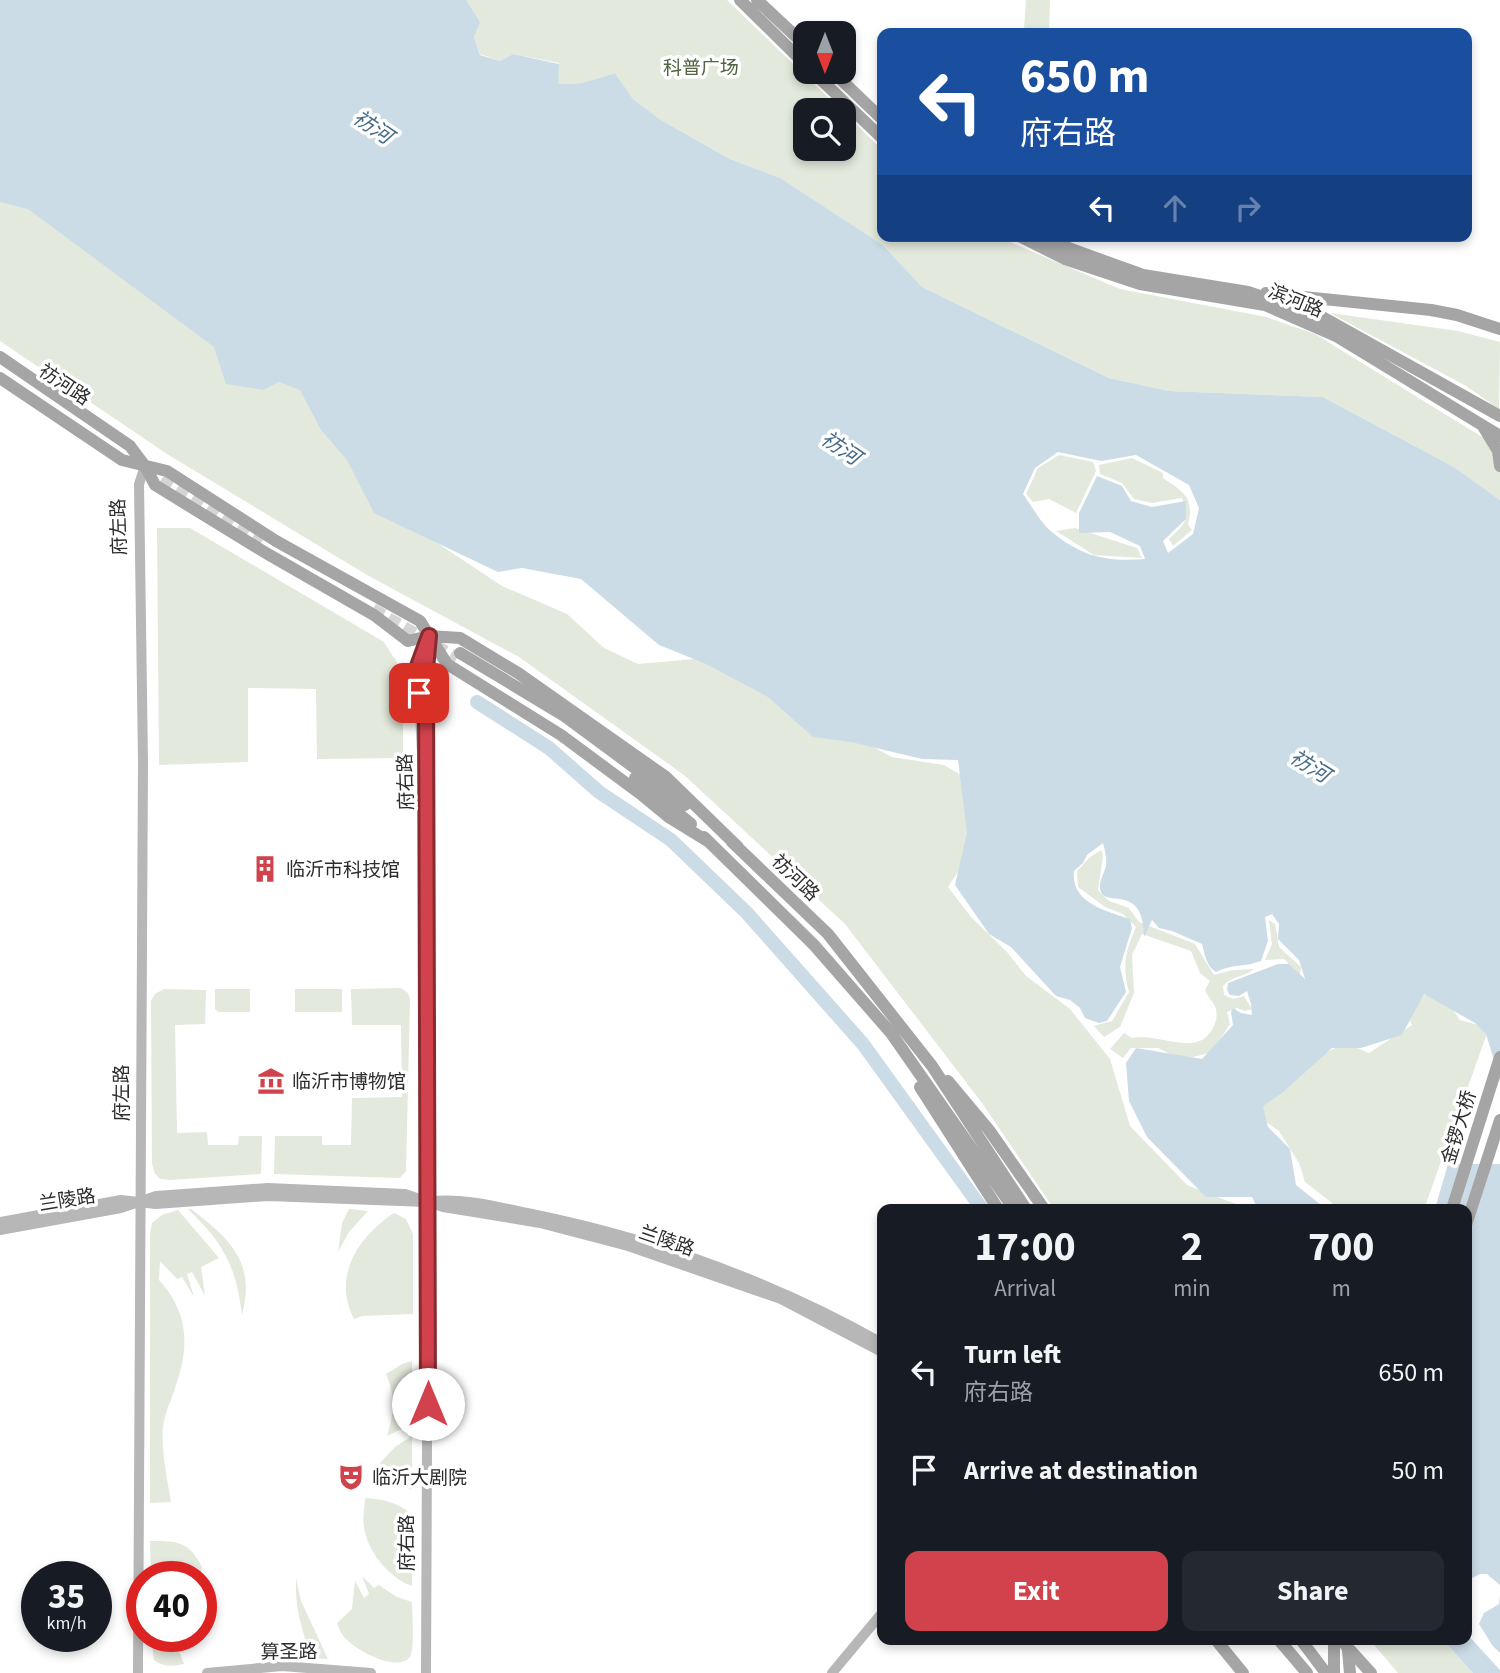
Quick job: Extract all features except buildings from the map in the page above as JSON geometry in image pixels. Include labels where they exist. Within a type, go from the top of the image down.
[{"type":"main road","points":[[740,0],[793,52]]},
{"type":"main road","points":[[757,0],[793,34]]},
{"type":"main road","points":[[826,84],[877,133]]},
{"type":"main road","points":[[846,84],[877,114]]},
{"type":"main road","name":"滨河路","points":[[1030,242],[1065,259],[1140,284],[1265,305],[1336,336],[1500,436]]},
{"type":"main road","name":"滨河路","points":[[1057,242],[1143,275],[1248,292],[1324,318],[1500,416]]},
{"type":"main road","points":[[1248,292],[1431,310],[1500,329]]},
{"type":"main road","points":[[0,357],[109,442]]},
{"type":"main road","name":"祊河路","points":[[0,363],[109,442]]},
{"type":"main road","name":"祊河路","points":[[0,372],[109,442]]},
{"type":"main road","points":[[0,378],[109,442],[130,446],[155,485],[374,615],[408,641],[429,636],[460,638],[518,673],[666,777],[738,847]]},
{"type":"main road","points":[[1482,425],[1498,451],[1500,466]]},
{"type":"main road","points":[[145,466],[167,471],[276,541],[420,621],[447,664],[561,735],[670,818],[709,842]]},
{"type":"main road","name":"祊河路","points":[[1011,1204],[898,1042],[814,945],[668,803],[600,751],[459,655],[563,715],[678,800],[738,847],[828,934],[932,1066],[1023,1204]]},
{"type":"main road","points":[[898,1042],[914,1078],[995,1204]]},
{"type":"main road","name":"金锣大桥","points":[[1454,1204],[1500,1057]]},
{"type":"main road","points":[[932,1066],[953,1085],[989,1130],[1041,1204]]},
{"type":"main road","name":"金锣大桥","points":[[1472,1206],[1500,1120]]},
{"type":"main road","points":[[1214,1645],[1237,1673]]},
{"type":"main road","points":[[1220,1645],[1243,1673]]},
{"type":"main road","points":[[1283,1645],[1307,1673]]},
{"type":"main road","points":[[1306,1645],[1332,1670]]},
{"type":"main road","points":[[1332,1670],[1334,1645]]},
{"type":"main road","points":[[1345,1645],[1371,1673]]},
{"type":"main road","points":[[1347,1645],[1350,1673]]},
{"type":"main road","points":[[1355,1656],[1376,1673]]},
{"type":"street","name":"府左路","points":[[140,1673],[138,585],[134,480],[145,466]]},
{"type":"street","name":"府右路","points":[[425,1673],[428,1276],[427,1202],[424,1183],[424,798],[418,666],[429,636]]},
{"type":"street","name":"兰陵路","points":[[0,1230],[140,1203],[156,1196],[268,1188],[405,1194],[427,1202],[540,1223],[628,1246],[781,1299],[877,1349]]},
{"type":"street","name":"兰陵路","points":[[0,1222],[121,1200],[140,1203]]},
{"type":"street","name":"兰陵路","points":[[427,1202],[443,1200],[505,1208],[631,1238],[784,1292],[877,1340]]},
{"type":"street","name":"府左路","points":[[140,1203],[143,1221],[142,1561]]},
{"type":"street","points":[[832,1673],[877,1619]]},
{"type":"street","points":[[839,1673],[877,1627]]},
{"type":"street","name":"府左路","points":[[140,1673],[141,1652]]},
{"type":"street","name":"算圣路","points":[[207,1673],[282,1666],[371,1673]]},
{"type":"green space","name":"科普广场","points":[[466,0],[727,0],[793,64],[793,84],[814,84],[829,98],[793,98],[793,161],[856,161],[856,124],[877,145],[877,241],[781,179],[730,159],[661,120],[633,99],[615,73],[582,83],[557,84],[559,63],[513,54],[500,61],[480,54],[474,37],[479,22]]},
{"type":"green space","points":[[1026,0],[1050,0],[1049,28],[1024,28]]},
{"type":"green space","points":[[0,180],[295,378],[389,511],[502,586],[567,614],[604,648],[638,664],[706,658],[892,757],[944,765],[969,780],[970,854],[948,887],[971,917],[1007,952],[1026,976],[1070,1009],[1110,1059],[1130,1126],[1187,1185],[1235,1204],[1051,1204],[982,1103],[845,924],[684,775],[519,657],[367,575],[167,454],[0,341]]},
{"type":"green space","name":"科普广场","points":[[878,242],[1010,242],[1120,289],[1266,317],[1315,334],[1500,448],[1500,500],[1454,467],[1323,397],[1169,391],[1109,378],[922,287]]},
{"type":"green space","points":[[1330,313],[1458,331],[1500,342],[1499,409],[1466,386]]},
{"type":"green space","points":[[1059,455],[1093,462],[1096,471],[1076,513],[1049,499],[1033,502],[1026,494],[1038,468]]},
{"type":"green space","points":[[1132,458],[1163,473],[1163,478],[1186,496],[1190,507],[1188,524],[1192,530],[1173,546],[1169,539],[1183,525],[1186,517],[1182,498],[1152,503],[1134,499],[1122,483],[1100,474],[1099,465]]},
{"type":"green space","points":[[157,528],[190,528],[384,642],[403,672],[403,758],[317,759],[316,689],[248,688],[248,762],[159,765]]},
{"type":"green space","points":[[1075,528],[1137,548],[1142,558],[1094,555],[1056,531]]},
{"type":"green space","points":[[1101,850],[1103,856],[1098,890],[1109,901],[1129,908],[1139,922],[1195,944],[1214,975],[1233,970],[1254,969],[1223,986],[1224,995],[1233,999],[1244,996],[1252,1009],[1245,1011],[1237,1008],[1227,1012],[1230,1024],[1212,1052],[1182,1060],[1158,1048],[1131,1048],[1123,1058],[1110,1049],[1124,1033],[1132,1038],[1189,1043],[1199,1041],[1207,1036],[1216,1022],[1216,1009],[1205,990],[1210,981],[1200,973],[1191,951],[1142,934],[1132,955],[1134,993],[1120,1027],[1104,1037],[1094,1026],[1112,1021],[1129,992],[1126,959],[1136,927],[1123,914],[1105,907],[1078,887],[1077,871]]},
{"type":"green space","points":[[1269,920],[1275,924],[1279,947],[1301,967],[1300,975],[1284,959],[1265,960],[1272,944]]},
{"type":"green space","points":[[401,988],[408,993],[410,999],[406,1171],[400,1178],[274,1174],[275,1136],[322,1136],[322,1145],[351,1145],[352,1098],[402,1097],[401,1025],[352,1025],[351,989]]},
{"type":"green space","points":[[164,989],[206,990],[205,1024],[175,1025],[177,1133],[207,1132],[208,1145],[238,1145],[239,1136],[262,1136],[261,1174],[170,1180],[160,1179],[154,1172],[151,1001],[155,994]]},
{"type":"green space","points":[[215,989],[250,989],[250,1012],[218,1012],[215,1009]]},
{"type":"green space","points":[[295,989],[342,989],[342,1012],[295,1012]]},
{"type":"green space","points":[[1431,993],[1447,1001],[1460,1020],[1489,1028],[1426,1204],[1332,1204],[1305,1182],[1299,1163],[1279,1131],[1259,1117],[1257,1104],[1294,1068],[1346,1043],[1369,1053],[1412,1025],[1407,1013],[1408,1001]]},
{"type":"green space","points":[[188,1209],[217,1231],[236,1253],[245,1280],[242,1315],[236,1282],[226,1256],[219,1244]]},
{"type":"green space","points":[[349,1209],[368,1211],[349,1232],[338,1252],[342,1223]]},
{"type":"green space","points":[[178,1210],[219,1258],[201,1267],[205,1296],[192,1272],[187,1274],[194,1297],[182,1277],[177,1279],[160,1261],[159,1280],[169,1292],[181,1316],[184,1342],[180,1370],[163,1426],[171,1502],[150,1503],[150,1234],[152,1223],[162,1215]]},
{"type":"green space","points":[[394,1213],[406,1219],[413,1234],[413,1314],[362,1316],[354,1319],[346,1288],[352,1259],[369,1234]]},
{"type":"green space","points":[[412,1361],[412,1424],[387,1436],[393,1405],[386,1374]]},
{"type":"green space","points":[[412,1436],[412,1490],[386,1476],[380,1463],[395,1447]]},
{"type":"green space","points":[[365,1498],[390,1502],[412,1514],[412,1586],[395,1577],[374,1554],[363,1524]]},
{"type":"green space","points":[[150,1541],[182,1544],[199,1561],[151,1561]]},
{"type":"green space","points":[[362,1576],[374,1588],[379,1585],[397,1597],[412,1602],[412,1646],[410,1657],[404,1661],[387,1661],[367,1654],[350,1643],[340,1631],[337,1623],[352,1609],[355,1581],[364,1598],[369,1594]]},
{"type":"green space","points":[[296,1578],[301,1601],[328,1659],[311,1658],[298,1610]]},
{"type":"green space","points":[[1374,1645],[1448,1645],[1473,1673],[1398,1673]]},
{"type":"green space","points":[[153,1652],[179,1652],[184,1664],[172,1666],[154,1660]]},
{"type":"water","name":"祊河","points":[[0,0],[466,0],[480,22],[474,37],[480,55],[500,61],[513,54],[559,64],[558,84],[582,83],[615,73],[633,99],[661,120],[730,159],[780,178],[883,245],[922,287],[1109,378],[1169,391],[1323,397],[1454,467],[1500,500],[1500,1080],[1486,1034],[1475,1023],[1424,994],[1402,1035],[1361,1048],[1332,1048],[1282,1093],[1263,1106],[1268,1127],[1290,1149],[1296,1185],[1320,1204],[1256,1204],[1252,1197],[1206,1197],[1147,1137],[1129,1101],[1126,1063],[1136,1048],[1202,1059],[1233,1025],[1233,1008],[1252,1015],[1247,991],[1239,996],[1230,995],[1227,990],[1228,983],[1278,964],[1289,964],[1305,979],[1299,960],[1278,939],[1279,924],[1272,914],[1265,917],[1268,941],[1261,961],[1216,972],[1208,963],[1202,944],[1159,928],[1152,920],[1144,937],[1142,920],[1132,903],[1105,896],[1101,892],[1106,862],[1103,843],[1087,855],[1074,871],[1074,882],[1078,891],[1092,904],[1130,919],[1132,928],[1120,967],[1126,992],[1107,1021],[1099,1023],[1085,1018],[1080,1008],[1070,1000],[1056,996],[1011,947],[989,934],[955,885],[967,833],[958,760],[922,759],[851,742],[813,737],[768,697],[706,664],[659,645],[581,579],[522,568],[498,572],[374,513],[347,460],[321,430],[300,390],[279,382],[263,390],[226,384],[214,347],[28,209],[0,202]],"holes":[[[1058,452],[1101,461],[1136,455],[1189,485],[1199,508],[1193,534],[1168,553],[1163,541],[1186,519],[1186,501],[1152,507],[1131,501],[1122,486],[1097,476],[1079,513],[1079,533],[1110,532],[1140,546],[1145,559],[1119,560],[1085,553],[1064,541],[1041,520],[1023,494],[1035,468]]]},
{"type":"water","points":[[1448,1164],[1500,1164],[1500,1585],[1487,1574],[1472,1578],[1472,1204],[1436,1204]]},
{"type":"water","points":[[1500,1595],[1500,1653],[1479,1624],[1484,1613],[1499,1604]]},
{"type":"water","points":[[1472,1639],[1500,1670],[1500,1673],[1473,1673],[1448,1645],[1472,1645]]},
{"type":"waterway","points":[[477,702],[549,748],[599,792],[671,840],[747,913],[863,1044],[978,1204]]},
{"type":"tunnel","points":[[146,470],[261,543]]},
{"type":"tunnel","points":[[373,609],[457,658]]},
{"type":"place","name":"临沂市科技馆","points":[[265,869]]},
{"type":"place","name":"临沂市博物馆","points":[[271,1081]]},
{"type":"place","name":"临沂大剧院","points":[[351,1477]]},
{"type":"route","points":[[419,693],[418,666],[429,636],[426,669],[428,1404]]}]
